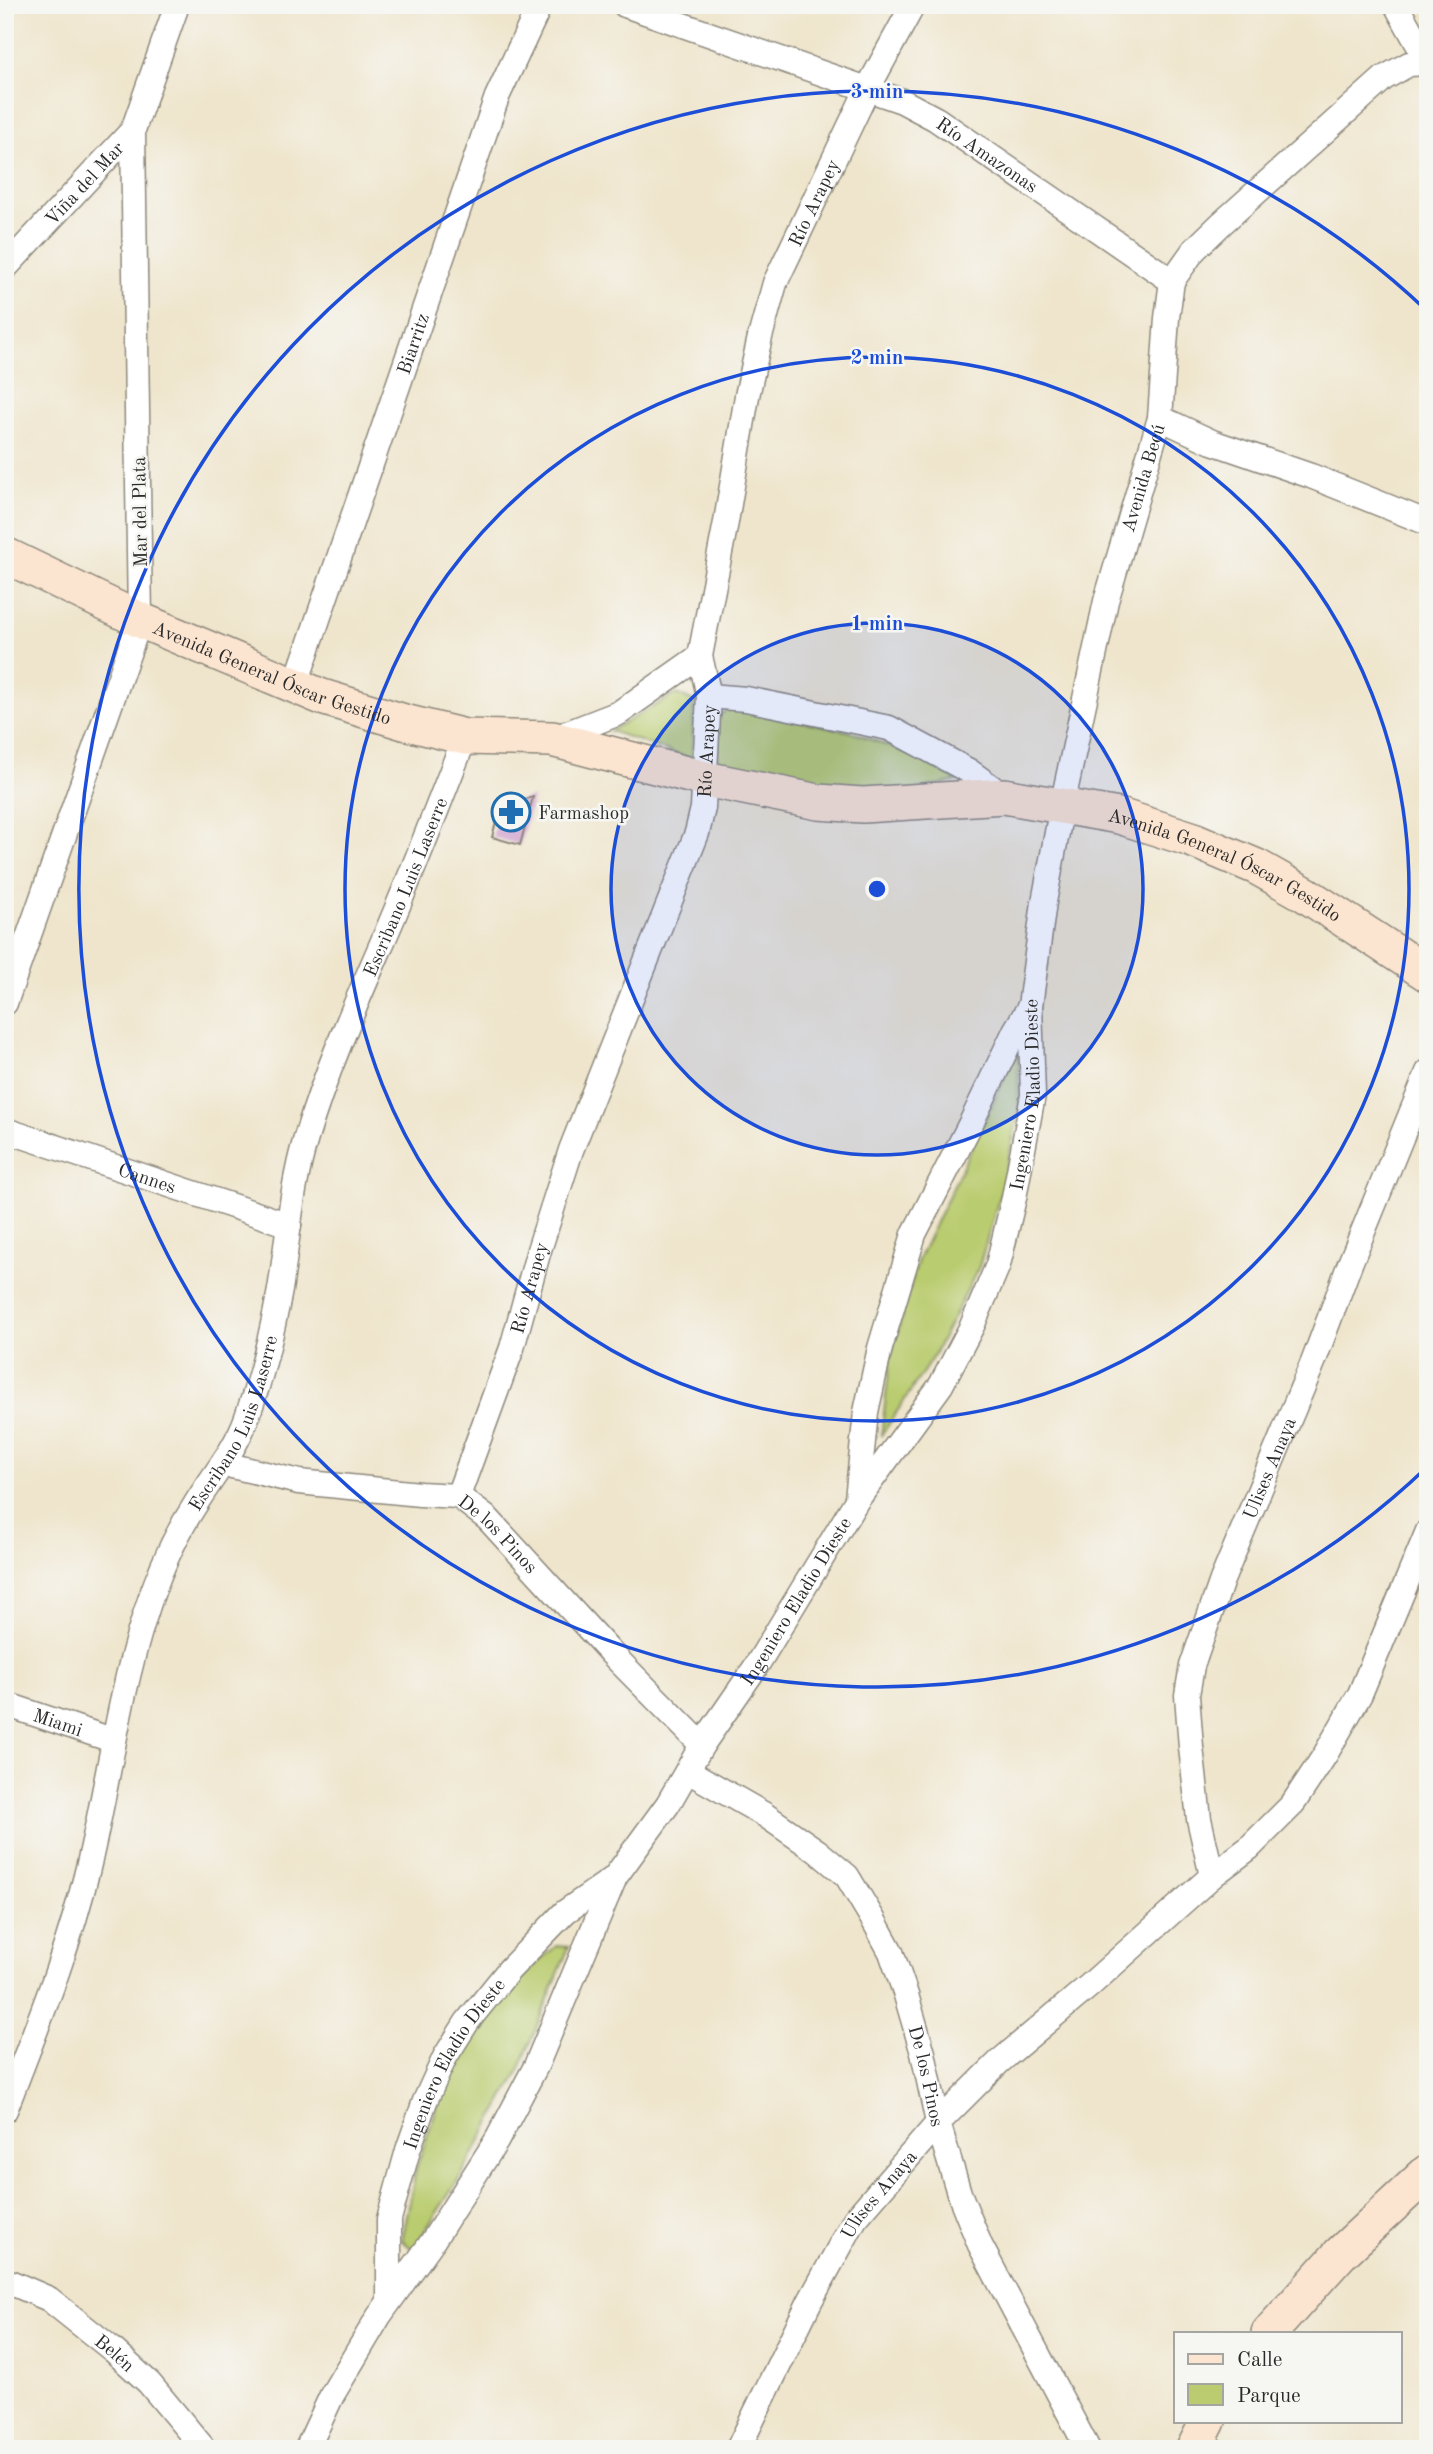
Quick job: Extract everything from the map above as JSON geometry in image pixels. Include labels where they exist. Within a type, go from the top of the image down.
[{"type":"street","name":"Mar del Plata","points":[[5,1003],[140,620],[133,130],[177,5]]},
{"type":"street","name":"Biarritz","points":[[295,686],[497,97],[540,5]]},
{"type":"street","name":"Río Amazonas","points":[[625,5],[902,101],[936,119],[1172,281]]},
{"type":"street","name":"Río Arapey","points":[[458,1496],[512,1348],[539,1250],[571,1150],[697,833],[703,808],[709,696],[699,656],[726,522],[747,396],[775,283],[868,88],[913,5]]},
{"type":"street","points":[[1396,5],[1428,63]]},
{"type":"street","name":"Avenida Becú","points":[[1030,1006],[1044,902],[1062,806],[1106,601],[1160,418],[1172,281],[1194,250],[1373,87],[1409,64],[1428,63]]},
{"type":"street","name":"Viña del Mar","points":[[5,268],[133,130]]},
{"type":"street","points":[[1160,418],[1212,442],[1311,476],[1428,523]]},
{"type":"street","name":"Avenida General Óscar Gestido","points":[[5,555],[140,620],[295,686],[404,722],[464,737],[552,738],[705,779],[818,802],[863,805],[1004,796],[1118,816],[1191,839],[1257,867],[1305,894],[1428,974]]},
{"type":"street","name":"Avenida General Óscar Gestido","points":[[552,738],[619,713],[699,656]]},
{"type":"street","name":"Avenida General Óscar Gestido","points":[[709,696],[746,699],[889,728],[970,771],[1004,796]]},
{"type":"street","name":"Escribano Luis Laserre","points":[[5,2110],[60,1971],[88,1872],[112,1740],[144,1619],[164,1564],[195,1505],[224,1464],[245,1422],[268,1352],[295,1176],[339,1040],[408,882],[464,737]]},
{"type":"street","name":"Ingeniero Eladio Dieste","points":[[857,1500],[866,1412],[880,1348],[914,1234],[1030,1006]]},
{"type":"street","name":"Ingeniero Eladio Dieste","points":[[306,2449],[332,2395],[389,2299],[432,2242],[497,2140],[536,2066],[615,1877],[668,1804],[702,1745],[755,1668],[857,1500],[941,1385],[972,1326],[998,1265],[1014,1198],[1033,1095],[1030,1006]]},
{"type":"street","name":"Ulises Anaya","points":[[1212,1876],[1199,1819],[1191,1747],[1187,1695],[1192,1666],[1222,1580],[1314,1360],[1428,1072]]},
{"type":"street","name":"Cannes","points":[[5,1130],[289,1225]]},
{"type":"street","name":"De los Pinos","points":[[224,1464],[299,1482],[458,1496],[488,1519],[593,1634],[702,1745]]},
{"type":"street","name":"Ulises Anaya","points":[[738,2449],[810,2301],[855,2219],[938,2123],[999,2062],[1212,1876],[1249,1848],[1292,1805],[1360,1694],[1428,1531]]},
{"type":"street","name":"Miami","points":[[5,1704],[112,1740]]},
{"type":"street","name":"De los Pinos","points":[[688,1771],[765,1815],[817,1851],[847,1876],[891,1952],[923,2053],[938,2123],[959,2193],[981,2245],[1088,2449]]},
{"type":"street","name":"Ingeniero Eladio Dieste","points":[[389,2299],[390,2219],[417,2126],[445,2057],[467,2022],[509,1970],[565,1912],[615,1877]]},
{"type":"street","points":[[1270,2332],[1340,2254],[1428,2172]]},
{"type":"street","name":"Belén","points":[[5,2280],[49,2299],[113,2350],[149,2383],[204,2449]]},
{"type":"street","points":[[1194,2449],[1208,2422]]},
{"type":"green space","points":[[676,694],[694,701],[692,759],[610,731]]},
{"type":"green space","points":[[732,706],[852,732],[914,756],[957,781],[907,791],[850,788],[718,765],[716,718]]},
{"type":"green space","points":[[1018,1050],[1019,1111],[1000,1195],[979,1267],[934,1355],[881,1436],[891,1355],[918,1260]]},
{"type":"green space","points":[[556,1946],[569,1947],[518,2073],[462,2174],[413,2249],[402,2241],[416,2169],[447,2078],[489,2008]]},
{"type":"building","points":[[533,797],[520,845],[492,837],[498,815],[505,805]]},
{"type":"place","name":"Farmashop","points":[[511,812]]}]
